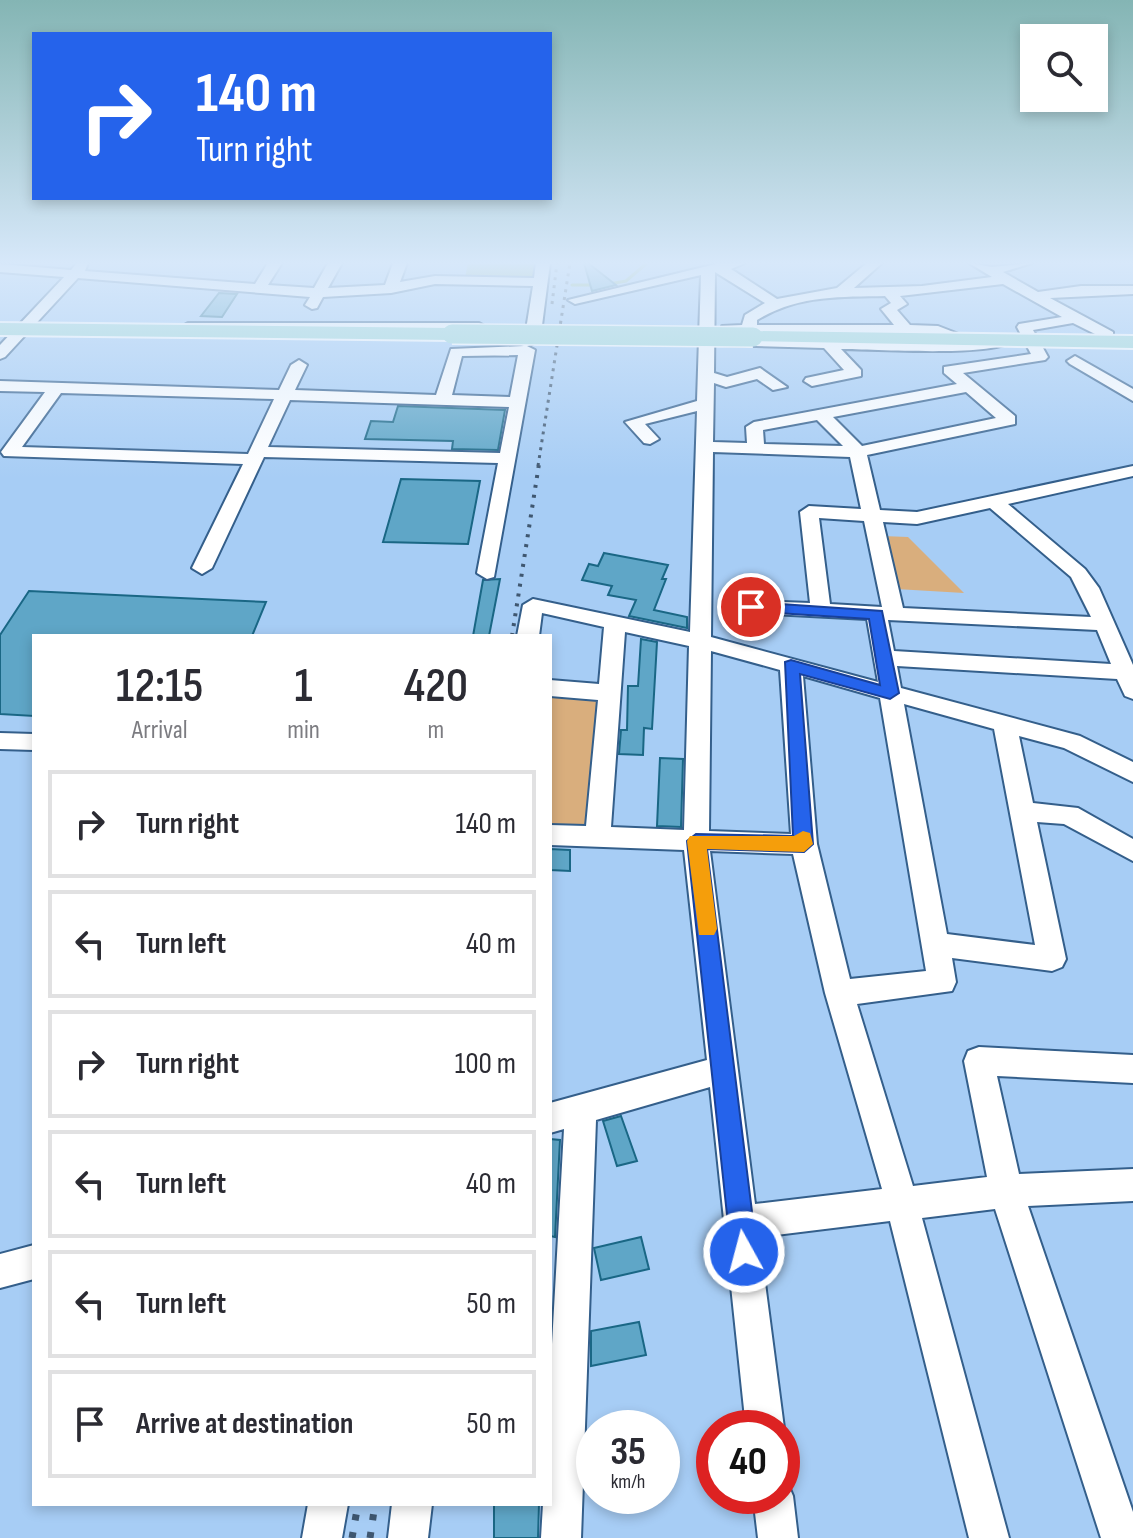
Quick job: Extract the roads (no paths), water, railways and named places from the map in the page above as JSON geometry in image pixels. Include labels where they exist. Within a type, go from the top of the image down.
[{"type":"main road","points":[[529,335],[1133,342]]},
{"type":"street","points":[[0,354],[18,335]]},
{"type":"street","points":[[189,335],[532,341],[532,335]]},
{"type":"street","points":[[572,335],[571,342],[708,336]]},
{"type":"street","points":[[687,335],[920,345],[1024,341]]},
{"type":"street","points":[[750,337],[808,335]]},
{"type":"street","points":[[952,335],[967,340]]},
{"type":"street","points":[[920,345],[943,368],[950,370],[1040,357],[1024,341],[1024,335]]},
{"type":"street","points":[[708,336],[696,841],[763,1410]]},
{"type":"street","points":[[812,381],[855,373],[827,343]]},
{"type":"street","points":[[442,401],[456,352],[527,350],[487,573]]},
{"type":"street","points":[[1075,361],[1133,396]]},
{"type":"street","points":[[202,568],[299,365]]},
{"type":"street","points":[[704,447],[858,452],[1009,420],[950,370]]},
{"type":"street","points":[[708,376],[726,382],[760,373],[779,387]]},
{"type":"street","points":[[0,386],[517,402]]},
{"type":"street","points":[[756,449],[754,427],[968,387]]},
{"type":"street","points":[[56,388],[10,452],[507,458]]},
{"type":"street","points":[[922,396],[961,429]]},
{"type":"street","points":[[650,439],[633,422],[707,403]]},
{"type":"street","points":[[873,406],[910,439]]},
{"type":"street","points":[[821,415],[858,452],[886,615],[884,658],[942,982],[839,993]]},
{"type":"street","points":[[821,611],[809,512],[917,518],[1133,471]]},
{"type":"street","points":[[996,503],[1078,573],[1089,588],[1129,682]]},
{"type":"street","points":[[528,634],[533,605],[700,641],[1072,742],[1133,773]]},
{"type":"street","points":[[751,607],[1102,624]]},
{"type":"street","points":[[598,837],[615,625]]},
{"type":"street","points":[[884,658],[1129,682]]},
{"type":"street","points":[[791,666],[804,844],[839,993],[902,1203],[989,1538]]},
{"type":"street","points":[[552,688],[611,693]]},
{"type":"street","points":[[937,944],[1052,959],[1005,725]]},
{"type":"street","points":[[0,741],[32,742]]},
{"type":"street","points":[[1021,811],[1069,815],[1133,851]]},
{"type":"street","points":[[552,835],[804,844]]},
{"type":"street","points":[[1133,1069],[979,1061],[1006,1191],[1120,1535],[1133,1532]]},
{"type":"street","points":[[561,1538],[565,1114],[723,1069]]},
{"type":"street","points":[[740,1223],[1006,1191],[1133,1185]]},
{"type":"street","points":[[0,1271],[32,1263]]},
{"type":"street","points":[[322,1538],[328,1506]]},
{"type":"street","points":[[408,1538],[412,1506]]},
{"type":"street","points":[[775,1514],[778,1538]]},
{"type":"railway","points":[[538,466],[559,335]]},
{"type":"railway","points":[[512,634],[539,464]]},
{"type":"railway","points":[[352,1538],[358,1506]]},
{"type":"railway","points":[[370,1538],[375,1506]]}]
